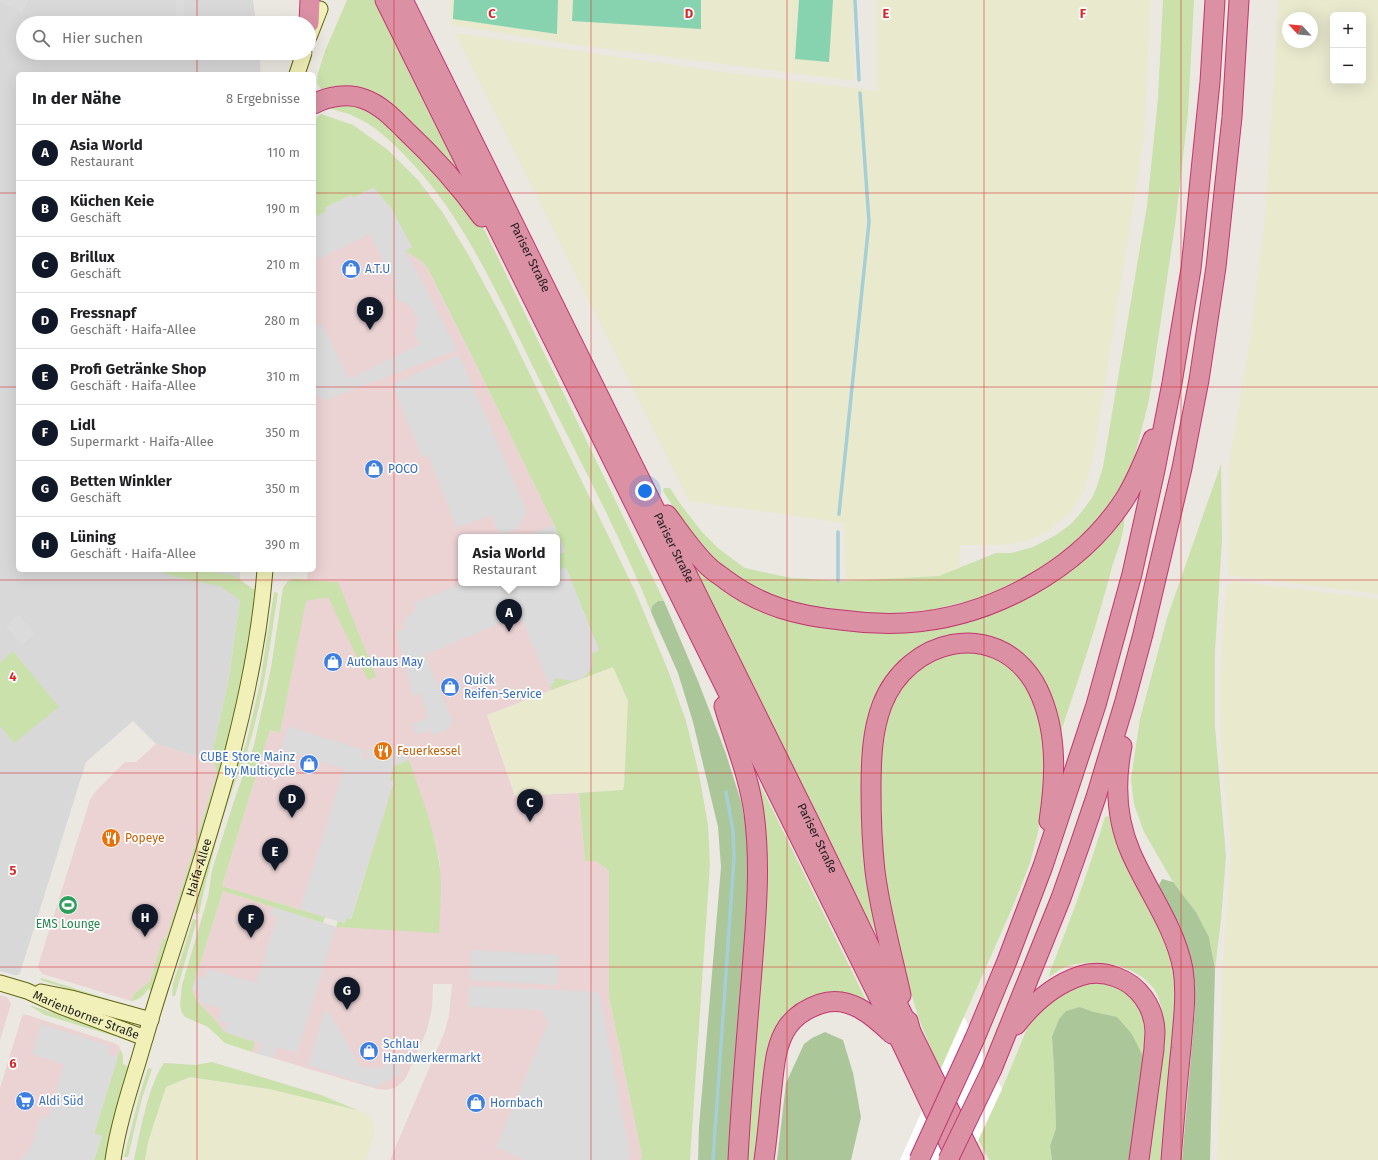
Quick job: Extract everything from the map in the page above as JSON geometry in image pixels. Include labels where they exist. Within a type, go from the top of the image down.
[{"type":"highway","name":"Pariser Straße","points":[[386,0],[710,656]]},
{"type":"highway","name":"Pariser Straße","points":[[403,0],[809,821],[906,1038]]},
{"type":"highway","points":[[919,1160],[975,1038],[1004,968],[1043,866],[1096,705],[1132,574],[1172,383],[1191,269],[1210,82],[1215,0]]},
{"type":"highway","points":[[948,1160],[992,1069],[1061,898],[1110,752],[1143,634],[1182,468],[1199,380],[1216,267],[1232,117],[1240,0]]},
{"type":"highway","points":[[316,103],[340,96],[356,96],[374,104],[387,113],[422,146],[465,193],[496,238],[532,296]]},
{"type":"highway","points":[[637,473],[687,542],[709,567],[734,586],[762,602],[794,613],[863,623],[905,623],[940,618],[978,609],[1037,582],[1055,570],[1093,538],[1108,522],[1126,496],[1140,469],[1153,439],[1172,383]]},
{"type":"highway","points":[[1143,634],[1140,670],[1120,755],[1118,794],[1121,825],[1131,853],[1173,936],[1182,968],[1185,999],[1171,1160]]},
{"type":"highway","points":[[957,1160],[906,1038],[875,871],[871,813],[871,766],[876,727],[882,704],[893,684],[904,669],[918,658],[933,650],[950,645],[962,642],[977,643],[989,646],[1014,660],[1026,671],[1033,682],[1046,708],[1051,730],[1053,749],[1052,798],[1043,866]]},
{"type":"highway","points":[[710,656],[906,1038],[974,1160]]},
{"type":"highway","points":[[710,656],[724,707],[746,776],[754,812],[757,846],[758,877],[738,1160]]},
{"type":"highway","points":[[1003,1043],[1038,1000],[1052,989],[1081,976],[1108,974],[1125,980],[1135,988],[1144,998],[1149,1008],[1155,1031],[1154,1049],[1139,1160]]},
{"type":"highway","points":[[764,1160],[777,1052],[788,1026],[797,1016],[810,1007],[824,1003],[848,1003],[861,1009],[906,1038]]},
{"type":"street","points":[[298,72],[302,60]]},
{"type":"street","name":"Haifa-Allee","points":[[113,1160],[130,1086],[217,809],[236,740],[256,638],[265,572]]},
{"type":"street","name":"Marienborner Straße","points":[[0,983],[26,990],[71,998],[151,1020]]},
{"type":"street","name":"Marienborner Straße","points":[[26,990],[60,1006],[145,1038]]},
{"type":"shaded area","points":[[0,0],[253,0],[255,16],[16,16],[16,60],[260,60],[261,72],[16,72],[16,572],[240,572],[240,600],[228,683],[213,749],[216,755],[214,762],[156,744],[133,721],[86,762],[20,973],[15,975],[0,971]]},
{"type":"shaded area","points":[[0,0],[28,0],[22,12],[0,2]]},
{"type":"shaded area","points":[[176,0],[184,0],[184,16],[176,16]]},
{"type":"shaded area","points":[[374,188],[412,247],[407,252],[427,267],[476,364],[558,534],[458,534],[458,586],[560,586],[560,539],[613,667],[487,715],[515,796],[579,793],[585,861],[596,861],[609,871],[609,997],[642,1156],[641,1160],[390,1160],[445,1031],[449,1016],[452,984],[433,984],[432,1008],[427,1030],[409,1071],[405,1079],[399,1085],[386,1090],[377,1089],[252,1052],[255,1042],[224,1032],[217,1022],[197,1001],[192,989],[223,891],[336,927],[439,932],[440,864],[435,840],[408,760],[345,923],[222,886],[270,730],[280,733],[305,601],[308,572],[316,572],[316,217]]},
{"type":"shaded area","points":[[374,188],[392,209],[412,247],[405,251],[457,350],[326,400],[318,396],[316,390],[316,327],[322,324],[349,379],[420,344],[414,334],[417,318],[408,304],[398,301],[391,284],[394,282],[370,234],[316,260],[316,217],[326,212],[325,208],[351,195],[353,198]]},
{"type":"shaded area","points":[[459,355],[527,511],[518,528],[505,534],[500,534],[491,515],[457,528],[428,455],[422,457],[392,384]]},
{"type":"shaded area","points":[[554,525],[558,534],[532,534]]},
{"type":"shaded area","points":[[560,540],[565,552],[560,554]]},
{"type":"shaded area","points":[[566,567],[599,650],[592,653],[592,664],[589,672],[582,678],[572,681],[555,678],[555,682],[551,684],[552,686],[550,687],[520,615],[425,655],[453,722],[447,730],[433,735],[430,730],[416,735],[412,724],[426,719],[427,716],[421,694],[413,696],[396,632],[405,629],[404,624],[406,618],[412,612],[417,611],[414,603],[458,585],[458,586],[560,586],[560,569]]},
{"type":"shaded area","points":[[19,615],[35,634],[22,645],[6,626]]},
{"type":"shaded area","points":[[288,726],[364,750],[361,758],[365,759],[368,758],[366,751],[377,746],[380,754],[403,745],[409,760],[394,766],[390,780],[394,781],[351,919],[346,918],[345,923],[301,910],[344,769],[281,749]]},
{"type":"shaded area","points":[[156,744],[214,762],[217,773],[166,939],[163,938],[150,981],[134,994],[131,1001],[43,974],[38,966],[90,800],[95,792],[125,762],[136,762]]},
{"type":"shaded area","points":[[273,907],[336,927],[297,1053],[276,1047],[273,1058],[258,1054],[261,1043],[224,1031],[227,1023],[218,1020],[222,1009],[198,1001],[200,992],[192,989],[197,975],[205,978],[208,969],[256,983],[277,917],[270,915]]},
{"type":"shaded area","points":[[471,950],[559,955],[557,985],[469,980]]},
{"type":"shaded area","points":[[469,986],[599,992],[630,1155],[628,1160],[525,1160],[496,1147],[548,1023],[542,1010],[468,1007]]},
{"type":"shaded area","points":[[0,995],[8,998],[11,1004],[0,1040]]},
{"type":"shaded area","points":[[329,1012],[360,1066],[379,1069],[397,1058],[402,1074],[374,1087],[308,1065],[324,1013]]},
{"type":"shaded area","points":[[24,1014],[114,1043],[119,1046],[120,1049],[94,1133],[94,1160],[0,1160],[0,1088],[22,1016]]},
{"type":"shaded area","points":[[41,1024],[110,1046],[108,1054],[118,1057],[94,1133],[102,1136],[94,1160],[20,1160],[32,1146],[41,1116],[48,1118],[64,1065],[32,1054]]},
{"type":"green space","points":[[347,0],[375,0],[464,178],[398,116],[320,88],[317,83],[318,73],[325,51]]},
{"type":"green space","points":[[450,0],[854,0],[852,28],[855,81],[570,44],[451,25]]},
{"type":"green space","points":[[454,0],[558,0],[557,34],[453,19]]},
{"type":"green space","points":[[573,0],[701,0],[701,29],[572,21]]},
{"type":"green space","points":[[799,0],[833,0],[829,62],[795,59]]},
{"type":"green space","points":[[877,0],[1151,0],[1144,137],[1094,454],[1084,491],[1070,513],[1048,531],[1027,541],[1003,545],[960,545],[959,567],[939,576],[846,581],[844,523],[689,501],[455,33],[723,72],[877,91]]},
{"type":"green space","points":[[1163,0],[1194,0],[1188,113],[1176,218],[1149,400],[1133,463],[1119,491],[1106,512],[1081,540],[1034,574],[998,591],[973,600],[931,610],[885,614],[820,609],[790,602],[759,590],[740,579],[715,559],[684,523],[663,491],[664,488],[670,488],[702,532],[719,549],[745,568],[791,578],[846,581],[939,576],[996,553],[1012,553],[1033,547],[1056,535],[1071,524],[1092,498],[1103,467],[1147,206],[1158,99]]},
{"type":"green space","points":[[1279,0],[1378,0],[1378,594],[1233,576],[1228,574],[1228,469],[1250,339],[1264,227]]},
{"type":"green space","points":[[338,99],[379,113],[477,218],[486,233],[664,601],[658,601],[652,606],[651,612],[626,554],[598,496],[499,297],[468,240],[432,187],[396,147],[371,125],[346,113],[334,110],[326,105]]},
{"type":"green space","points":[[321,114],[353,125],[388,150],[418,180],[443,213],[468,254],[506,325],[636,593],[669,673],[686,721],[699,774],[708,825],[710,864],[690,1160],[641,1160],[642,1156],[609,997],[609,871],[596,861],[585,861],[579,793],[623,790],[628,701],[613,667],[551,690],[550,687],[552,686],[551,684],[553,679],[576,680],[584,675],[592,667],[592,653],[599,650],[566,568],[560,570],[560,554],[565,551],[560,539],[560,534],[558,534],[476,364],[427,267],[407,252],[406,250],[412,247],[373,188],[353,198],[351,195],[325,208],[327,211],[316,217],[316,118]]},
{"type":"green space","points":[[1221,464],[1222,540],[1215,651],[1215,727],[1226,856],[1221,920],[1215,969],[1209,937],[1196,912],[1173,882],[1144,832],[1134,804],[1131,779],[1140,719],[1167,618]]},
{"type":"green space","points":[[1124,513],[1124,527],[1121,541],[1087,653],[1059,737],[1038,679],[950,637],[871,718],[882,945],[858,900],[684,546],[762,609],[962,620]]},
{"type":"green space","points":[[161,572],[211,572],[233,575],[253,589],[257,589],[247,662],[221,775],[154,991],[148,989],[141,997],[131,1001],[134,994],[150,981],[163,938],[166,939],[217,773],[214,762],[216,755],[213,749],[228,683],[240,600],[220,586],[176,577]]},
{"type":"green space","points":[[294,579],[336,582],[339,584],[376,677],[368,680],[328,597],[306,601],[280,733],[270,730],[222,886],[325,917],[323,923],[223,891],[192,989],[197,1001],[217,1022],[224,1032],[255,1042],[252,1052],[225,1043],[208,1027],[185,1017],[182,1013],[180,1005],[182,985],[208,897],[212,870],[254,745],[271,668],[283,588],[288,581]]},
{"type":"green space","points":[[1235,581],[1378,599],[1378,1160],[1217,1160],[1223,964],[1231,850],[1221,743],[1220,680],[1226,587]]},
{"type":"green space","points":[[274,592],[278,593],[259,708],[246,755],[234,785],[219,833],[199,914],[195,913],[204,871],[230,785],[246,744],[260,683]]},
{"type":"green space","points":[[658,601],[664,601],[698,681],[725,751],[741,801],[748,838],[747,917],[731,1160],[698,1160],[699,1127],[721,867],[718,827],[693,722],[678,673],[651,612],[652,606]]},
{"type":"green space","points":[[968,649],[991,656],[1010,667],[1026,682],[1044,724],[1045,788],[1038,832],[1030,863],[1013,906],[940,1071],[919,1019],[898,951],[888,899],[883,851],[880,764],[887,722],[892,704],[913,671],[932,657]]},
{"type":"green space","points":[[13,651],[59,707],[14,743],[0,726],[0,663]]},
{"type":"green space","points":[[613,667],[628,701],[623,790],[515,796],[487,715]]},
{"type":"green space","points":[[409,760],[437,849],[441,889],[439,933],[336,927],[338,921],[344,923],[346,918],[351,919],[394,782],[389,780],[394,765]]},
{"type":"green space","points":[[751,766],[869,1006],[796,1007],[758,1160],[745,1160]]},
{"type":"green space","points":[[1111,816],[1167,943],[1176,975],[1177,993],[1164,1160],[1148,1160],[1164,1024],[1160,1002],[1154,989],[1146,980],[1136,973],[1113,964],[1076,964],[1065,967],[1049,977],[1086,876],[1105,817]]},
{"type":"green space","points":[[1162,879],[1173,882],[1196,912],[1209,937],[1215,969],[1210,1160],[1182,1160],[1195,1010],[1195,987],[1192,962],[1180,926],[1158,887]]},
{"type":"green space","points":[[193,919],[197,920],[175,996],[172,996],[173,984]]},
{"type":"green space","points":[[39,978],[126,1005],[125,1007],[43,981]]},
{"type":"green space","points":[[1096,980],[1124,987],[1145,1015],[1148,1037],[1144,1058],[1132,1034],[1094,1012],[1080,1007],[1052,1037],[1056,1128],[1050,1146],[1052,1160],[989,1160],[978,1139],[1002,1089],[1034,1012],[1044,999]]},
{"type":"green space","points":[[30,1006],[115,1033],[114,1036],[45,1015]]},
{"type":"green space","points":[[1080,1007],[1117,1017],[1132,1034],[1144,1058],[1138,1090],[1136,1127],[1130,1160],[1052,1160],[1050,1146],[1056,1128],[1052,1037],[1059,1019],[1066,1011]]},
{"type":"green space","points":[[825,1032],[843,1040],[853,1073],[861,1117],[851,1160],[777,1160],[786,1083],[804,1044],[812,1038]]},
{"type":"green space","points":[[120,1049],[123,1055],[123,1064],[128,1066],[106,1160],[94,1160],[102,1136],[94,1134]]},
{"type":"green space","points":[[212,1062],[321,1095],[357,1110],[269,1089],[190,1077],[166,1087],[148,1142],[145,1160],[134,1160],[149,1096],[158,1073],[164,1063],[195,1065]]},
{"type":"green space","points":[[148,1068],[152,1069],[142,1098],[128,1157],[124,1157],[139,1097]]},
{"type":"green space","points":[[190,1077],[269,1089],[358,1110],[368,1114],[374,1124],[374,1134],[366,1160],[145,1160],[148,1142],[166,1087]]},
{"type":"pier","points":[[964,1017],[1002,1089],[969,1160],[900,1160]]},
{"type":"waterway","points":[[855,0],[859,80]]},
{"type":"waterway","points":[[839,514],[869,222],[860,93]]},
{"type":"waterway","points":[[838,532],[838,581]]},
{"type":"waterway","points":[[713,1160],[734,858],[733,831],[726,792]]},
{"type":"place","name":"A.T.U","points":[[351,269]]},
{"type":"place","name":"Küchen Keie","points":[[370,330]]},
{"type":"place","name":"POCO","points":[[374,469]]},
{"type":"place","name":"Asia World","points":[[509,632]]},
{"type":"place","name":"Autohaus May","points":[[333,662]]},
{"type":"place","name":"Quick Reifen-Service","points":[[450,687]]},
{"type":"place","name":"Feuerkessel","points":[[383,751]]},
{"type":"place","name":"CUBE Store Mainz by Multicycle","points":[[309,764]]},
{"type":"place","name":"Fressnapf","points":[[292,818]]},
{"type":"place","name":"Brillux","points":[[530,822]]},
{"type":"place","name":"Popeye","points":[[111,838]]},
{"type":"place","name":"Profi Getränke Shop","points":[[275,871]]},
{"type":"place","name":"EMS Lounge","points":[[68,905]]},
{"type":"place","name":"Lüning","points":[[145,937]]},
{"type":"place","name":"Lidl","points":[[251,938]]},
{"type":"place","name":"Betten Winkler","points":[[347,1010]]},
{"type":"place","name":"Schlau Handwerkermarkt","points":[[369,1051]]},
{"type":"place","name":"Aldi Süd","points":[[25,1101]]},
{"type":"place","name":"Hornbach","points":[[476,1103]]}]
